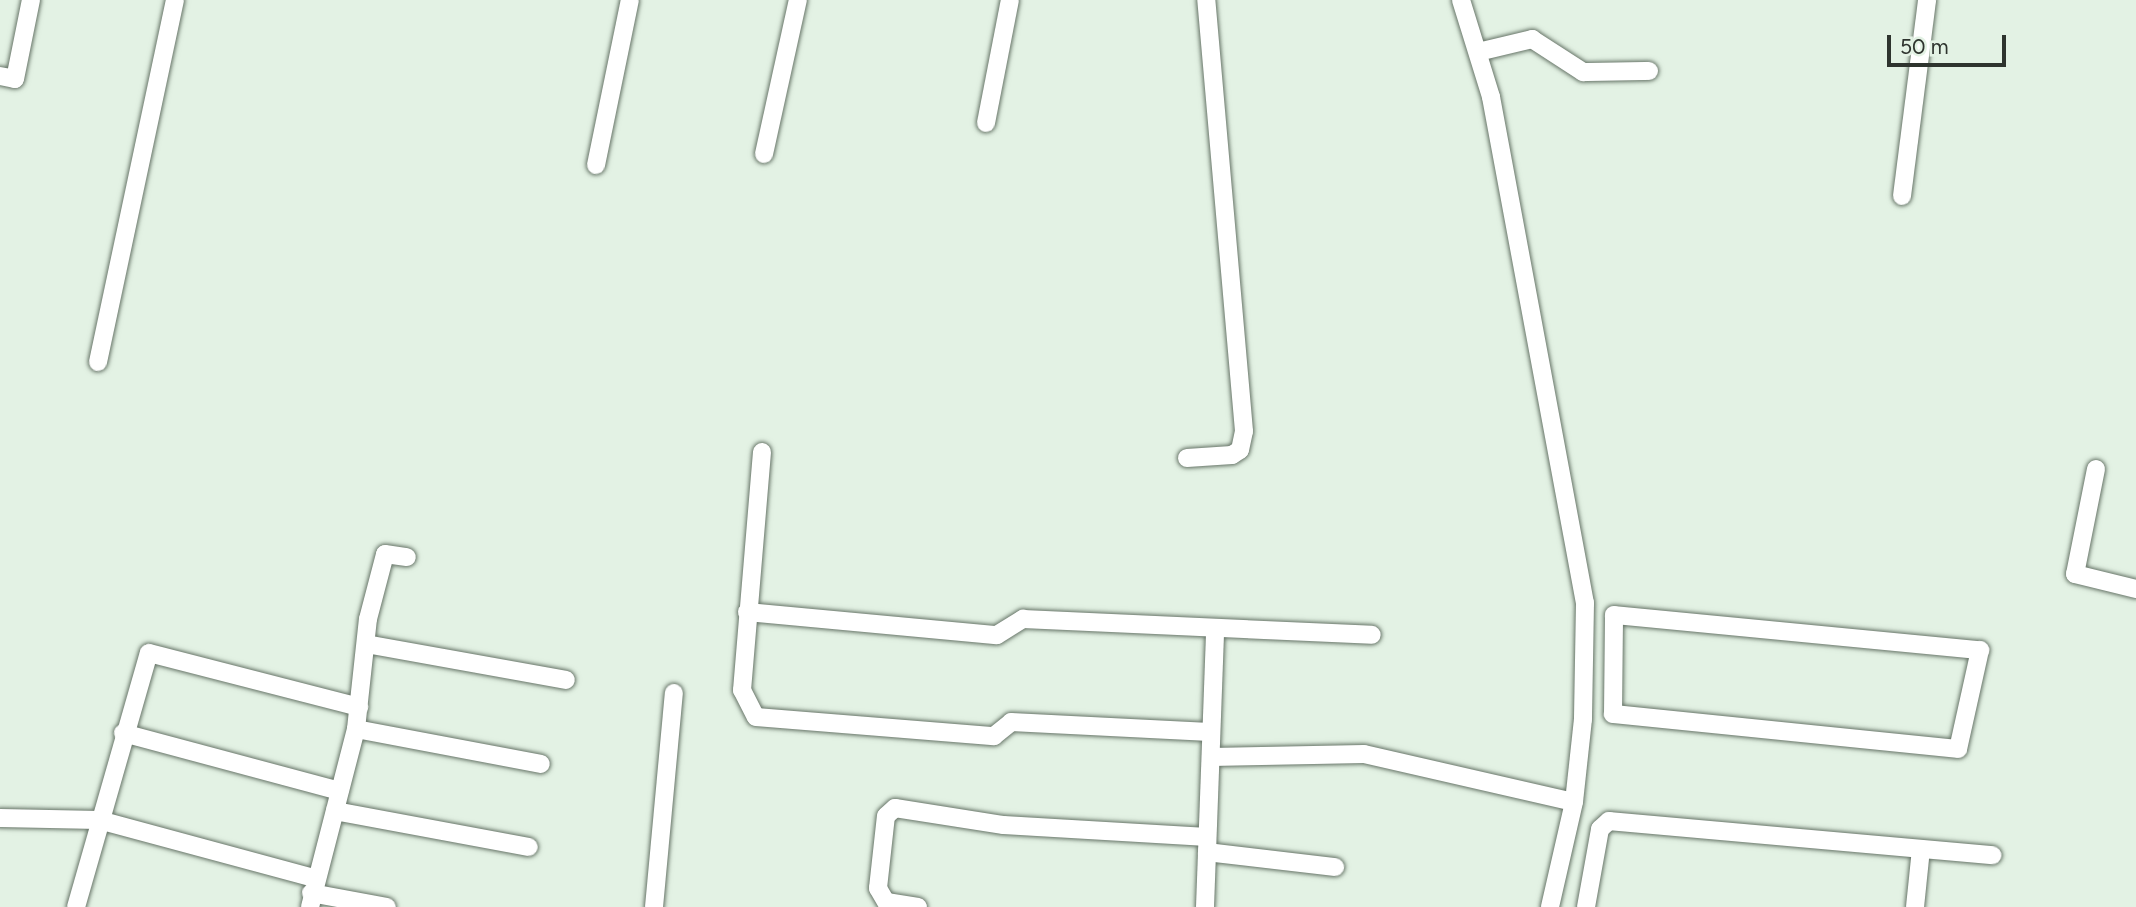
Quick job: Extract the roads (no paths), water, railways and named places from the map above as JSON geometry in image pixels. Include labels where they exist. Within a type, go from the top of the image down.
[{"type":"street","points":[[0,76],[15,79],[31,0]]},
{"type":"street","points":[[97,362],[175,0]]},
{"type":"street","points":[[596,165],[630,0]]},
{"type":"street","points":[[764,154],[798,0]]},
{"type":"street","points":[[986,124],[1010,0]]},
{"type":"street","points":[[1187,458],[1233,455],[1240,450],[1244,431],[1206,0]]},
{"type":"street","points":[[1461,0],[1491,97],[1586,603],[1586,664],[1574,802],[1550,907]]},
{"type":"street","points":[[1902,195],[1927,0]]},
{"type":"street","points":[[1478,52],[1532,39],[1583,72],[1649,71]]},
{"type":"street","points":[[762,452],[741,690],[756,717],[994,736],[1011,722],[1210,732]]},
{"type":"street","points":[[2096,469],[2074,571],[2083,579],[2136,589]]},
{"type":"street","points":[[312,893],[356,729],[366,644],[385,554],[407,557]]},
{"type":"street","points":[[747,612],[997,635],[1023,619],[1215,630],[1372,635]]},
{"type":"street","points":[[1615,615],[1980,650],[1958,749],[1613,714],[1614,666],[1615,615]]},
{"type":"street","points":[[1205,907],[1215,630]]},
{"type":"street","points":[[366,644],[566,680]]},
{"type":"street","points":[[76,907],[123,733],[149,653],[359,707]]},
{"type":"street","points":[[1586,664],[1614,666]]},
{"type":"street","points":[[654,907],[674,693]]},
{"type":"street","points":[[356,729],[541,764]]},
{"type":"street","points":[[123,733],[339,791]]},
{"type":"street","points":[[1211,757],[1364,754],[1574,802]]},
{"type":"street","points":[[918,907],[886,902],[878,888],[886,816],[895,808],[1004,825],[1207,844],[1335,867]]},
{"type":"street","points":[[335,811],[529,847]]},
{"type":"street","points":[[0,818],[99,820],[312,893],[387,907]]},
{"type":"street","points":[[1586,907],[1601,829],[1609,821],[1992,855]]},
{"type":"street","points":[[1916,907],[1921,849]]},
{"type":"street","points":[[1559,874],[1591,878]]}]
